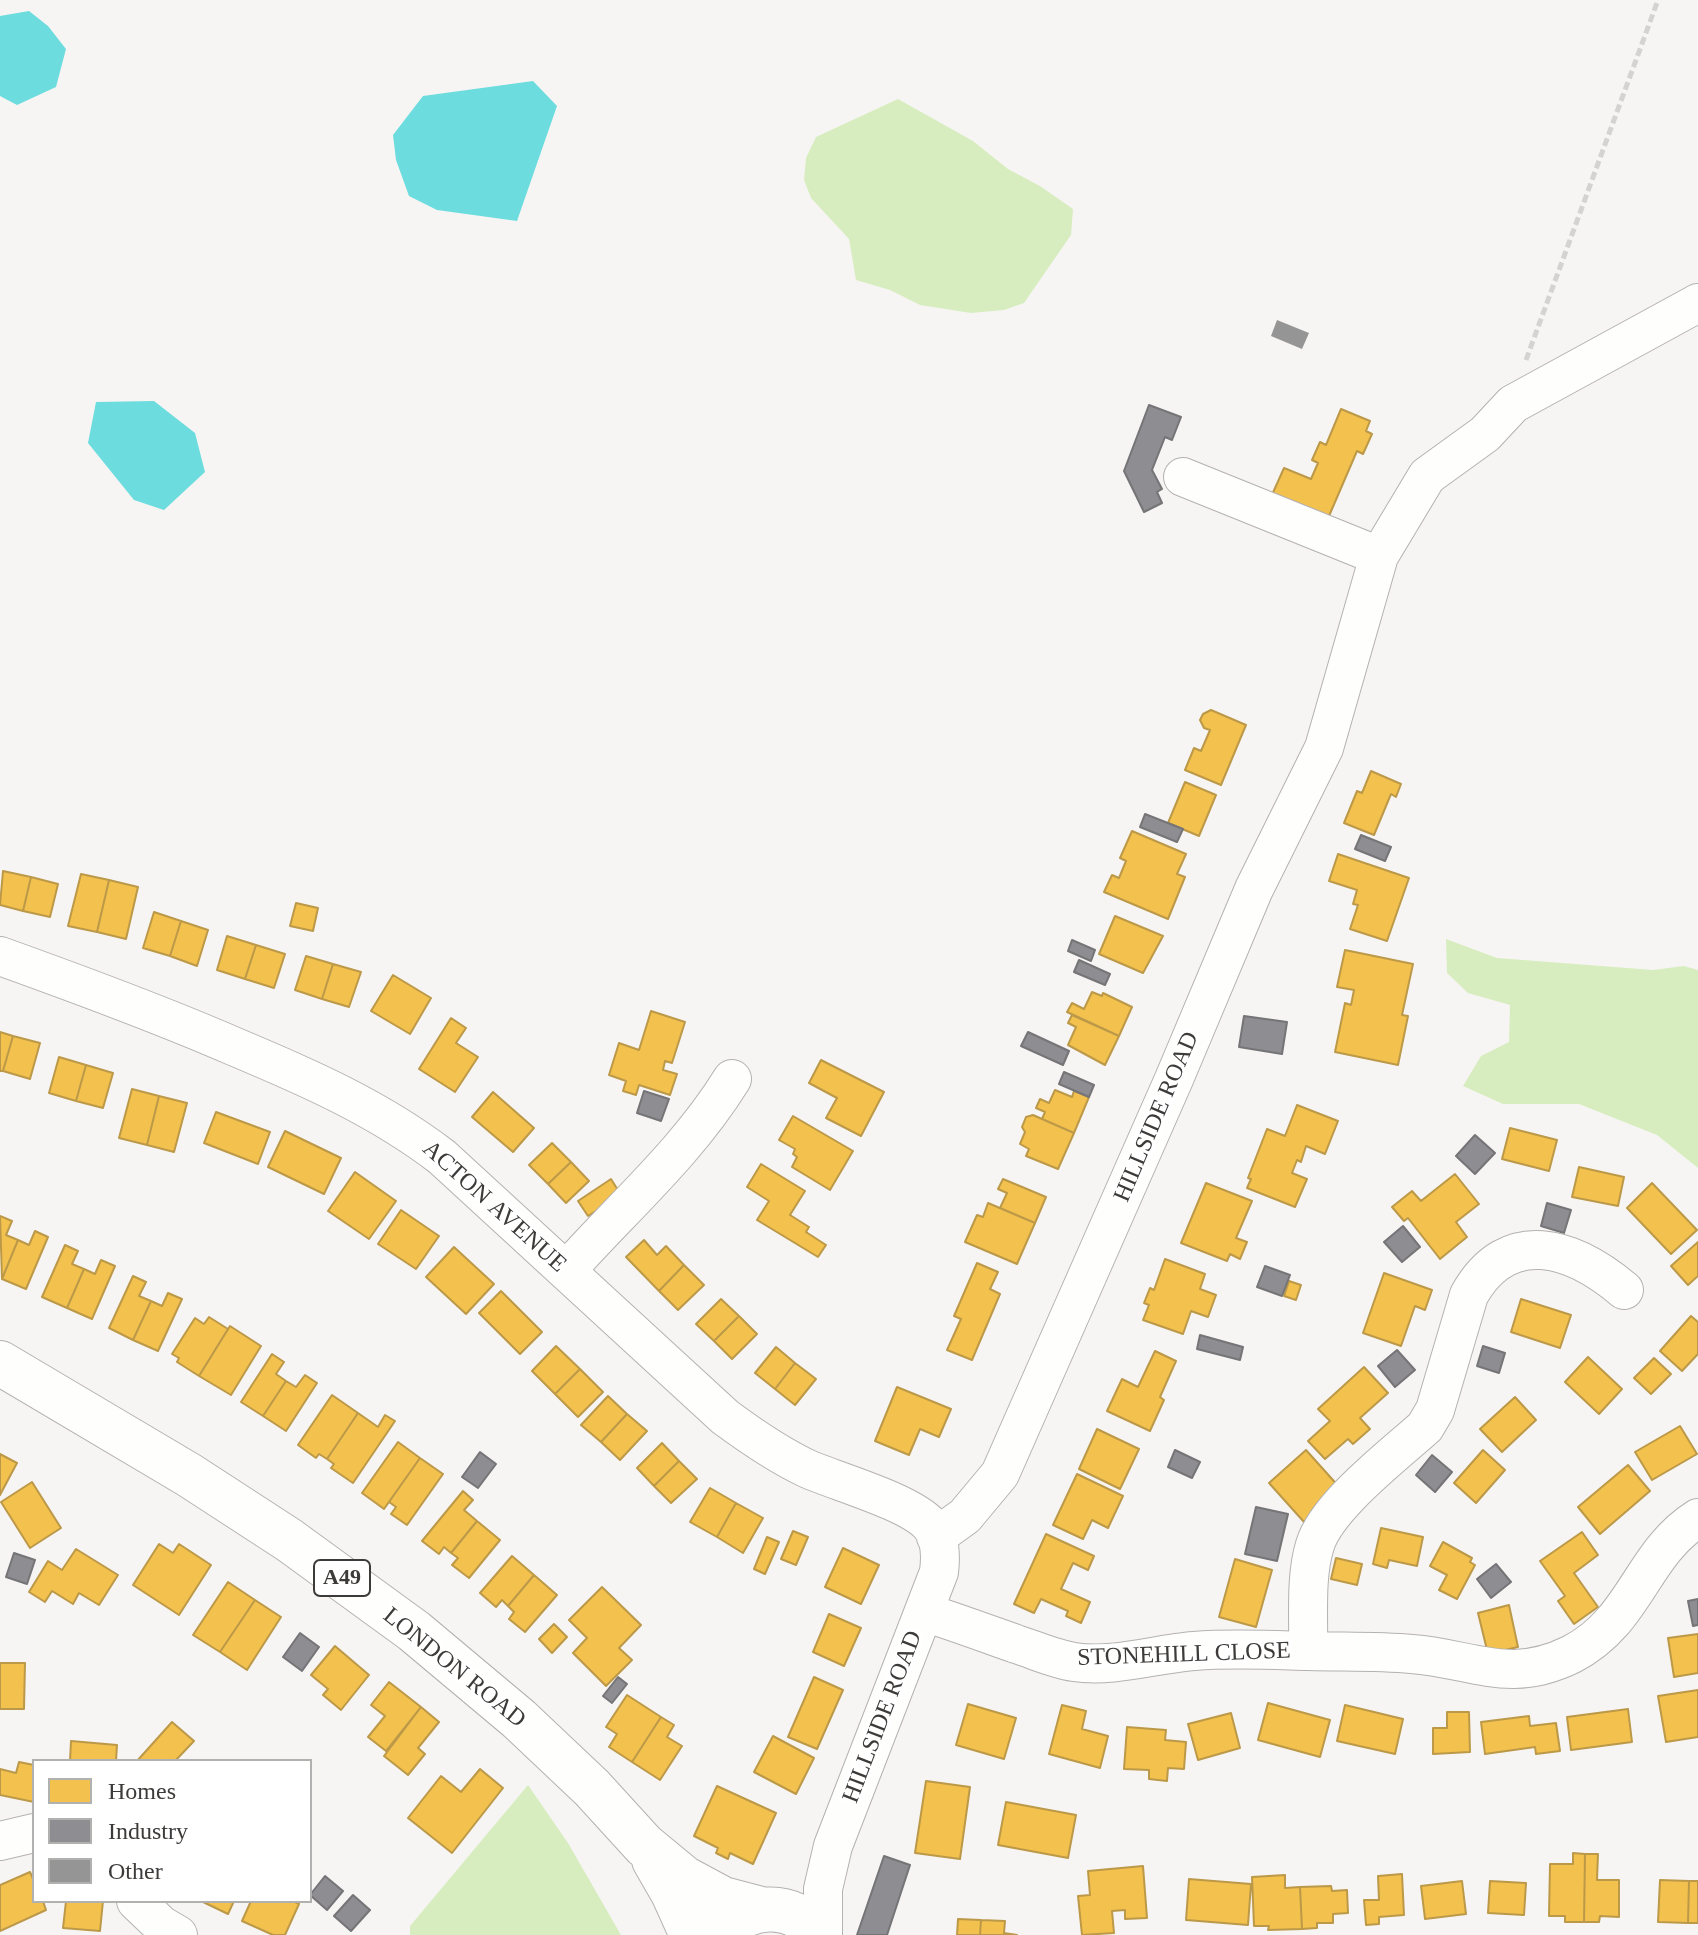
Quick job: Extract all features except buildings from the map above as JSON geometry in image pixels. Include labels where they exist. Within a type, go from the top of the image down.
[{"type":"highway","name":"LONDON ROAD","points":[[0,1363],[189,1475],[289,1540],[414,1631],[530,1729],[664,1863],[701,1889],[723,1899],[765,1908]]},
{"type":"highway","name":"LONDON ROAD","points":[[644,1845],[673,1893],[692,1935]]},
{"type":"highway","points":[[718,1935],[733,1920],[765,1908]]},
{"type":"highway","name":"A49","points":[[765,1908],[786,1911],[802,1918],[820,1935]]},
{"type":"street","name":"HILLSIDE ROAD","points":[[820,1935],[823,1889],[833,1846],[939,1572],[941,1558],[936,1537],[965,1516],[1000,1474],[1254,889],[1324,748],[1379,556],[1427,476],[1485,434],[1513,404],[1689,315]]},
{"type":"street","points":[[1183,477],[1379,556]]},
{"type":"street","name":"ACTON AVENUE","points":[[0,956],[294,1071],[405,1129],[442,1157],[725,1417],[751,1437],[782,1457],[905,1509],[930,1526],[936,1537]]},
{"type":"street","points":[[566,1271],[673,1158],[710,1115],[732,1079]]},
{"type":"street","name":"STONEHILL CLOSE","points":[[1308,1651],[1311,1560],[1316,1542],[1335,1511],[1425,1427],[1442,1393],[1469,1295],[1491,1264],[1523,1251],[1542,1250],[1583,1261],[1603,1272],[1629,1295]]},
{"type":"street","name":"STONEHILL CLOSE","points":[[924,1612],[1073,1662],[1106,1662],[1192,1651],[1247,1648],[1417,1654],[1509,1670],[1551,1663],[1589,1644],[1608,1629],[1623,1612],[1671,1539],[1698,1518]]},
{"type":"street","points":[[0,1841],[32,1833]]},
{"type":"street","name":"HILLSIDE ROAD","points":[[765,1908],[805,1881],[833,1846]]},
{"type":"street","points":[[138,1903],[161,1925],[178,1935]]},
{"type":"path","points":[[1513,404],[1520,377],[1658,0]]},
{"type":"green space","points":[[898,99],[973,141],[1008,169],[1073,209],[1071,235],[1024,303],[1004,310],[971,313],[920,305],[890,290],[856,280],[849,239],[811,198],[804,180],[806,158],[816,137]]},
{"type":"green space","points":[[1446,939],[1497,958],[1653,970],[1684,966],[1698,970],[1698,1168],[1657,1135],[1579,1104],[1503,1104],[1463,1086],[1481,1056],[1509,1042],[1510,1005],[1468,993],[1447,973]]},
{"type":"green space","points":[[528,1785],[568,1843],[621,1935],[410,1935],[410,1926]]},
{"type":"water","points":[[29,11],[48,26],[66,49],[56,87],[17,105],[0,96],[0,16]]},
{"type":"water","points":[[533,81],[557,106],[517,221],[437,210],[409,196],[396,160],[393,135],[423,96]]},
{"type":"water","points":[[154,401],[195,433],[205,472],[164,510],[134,500],[88,443],[96,402]]}]
